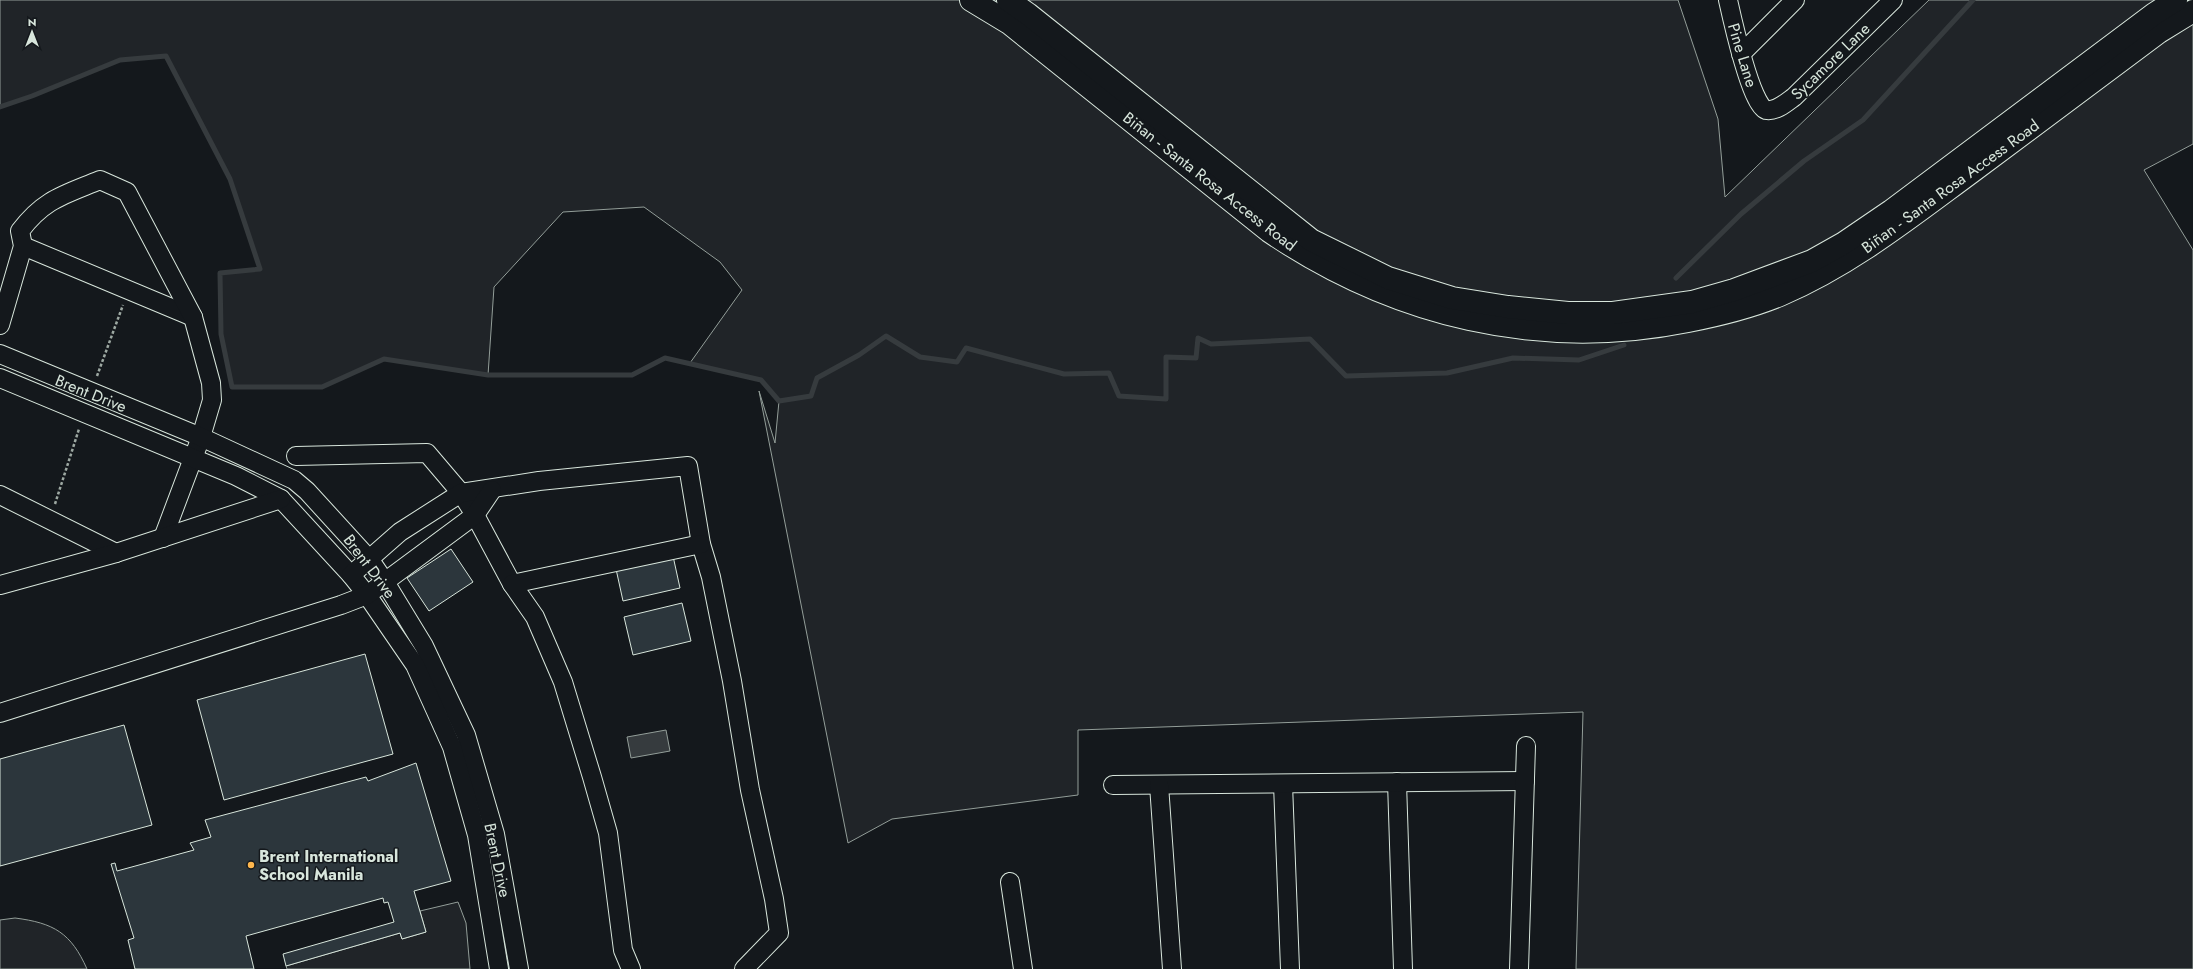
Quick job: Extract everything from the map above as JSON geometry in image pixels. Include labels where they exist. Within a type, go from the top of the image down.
[{"type":"main road","name":"Biñan - Santa Rosa Access Road","points":[[971,0],[1009,23],[1270,220],[1388,278],[1452,298],[1508,307],[1568,313],[1694,311],[1734,290],[1812,261],[1844,243],[2064,92],[2193,11]]},
{"type":"main road","name":"Biñan - Santa Rosa Access Road","points":[[1008,0],[1028,14],[1270,220]]},
{"type":"main road","name":"Biñan - Santa Rosa Access Road","points":[[2064,92],[2154,14],[2176,0]]},
{"type":"street","name":"Pine Lane","points":[[1728,0],[1741,54],[1756,99],[1762,108]]},
{"type":"street","points":[[1741,54],[1795,0]]},
{"type":"street","name":"Sycamore Lane","points":[[1762,108],[1772,110],[1794,98],[1893,0]]},
{"type":"street","points":[[0,325],[23,246],[20,232],[32,214],[55,198],[100,180],[127,192],[193,317],[211,383],[212,400],[201,437],[163,538]]},
{"type":"street","points":[[23,246],[193,317]]},
{"type":"street","name":"Brent Drive","points":[[0,354],[91,393],[201,437],[294,480],[307,491],[370,560],[424,646],[466,735],[494,834],[519,969]]},
{"type":"street","name":"Brent Drive","points":[[0,378],[236,476],[281,499],[351,575],[367,594],[415,665],[452,747],[477,835],[499,969]]},
{"type":"street","points":[[296,456],[427,453],[461,493],[476,516],[512,584],[535,617],[563,682],[608,833],[623,950],[631,969]]},
{"type":"street","points":[[351,575],[370,560],[400,532],[461,493],[492,490],[539,481],[688,466],[702,544],[727,651],[750,790],[774,899],[779,933],[744,969]]},
{"type":"street","points":[[0,713],[341,605],[367,594],[476,516],[492,490]]},
{"type":"street","points":[[0,495],[116,553]]},
{"type":"street","points":[[0,585],[116,553],[281,499]]},
{"type":"street","points":[[512,584],[702,544]]},
{"type":"street","points":[[1519,969],[1526,746]]},
{"type":"street","points":[[1113,785],[1525,781]]},
{"type":"street","points":[[1397,782],[1403,969]]},
{"type":"street","points":[[1283,784],[1290,969]]},
{"type":"street","points":[[1159,785],[1172,969]]},
{"type":"street","points":[[477,835],[494,834]]},
{"type":"street","points":[[1010,882],[1023,969]]},
{"type":"path","points":[[91,393],[129,289]]},
{"type":"path","points":[[50,520],[85,412]]},
{"type":"shaded area","points":[[0,0],[1678,0],[1718,119],[1725,197],[1929,0],[2193,0],[2193,144],[2144,170],[2193,250],[2193,969],[1576,969],[1583,712],[1078,730],[1078,795],[892,819],[848,843],[759,391],[775,443],[779,401],[761,380],[690,363],[742,290],[720,262],[644,207],[563,212],[494,287],[488,375],[384,359],[322,387],[232,387],[221,334],[220,273],[260,269],[230,179],[166,56],[120,60],[32,96],[0,107]]},
{"type":"shaded area","points":[[666,730],[670,751],[631,758],[627,737]]},
{"type":"shaded area","points":[[458,902],[466,923],[470,969],[287,969],[286,966],[400,933],[402,939],[426,932],[420,911]]},
{"type":"shaded area","points":[[15,918],[40,923],[60,932],[74,947],[87,969],[0,969],[0,920]]},
{"type":"building","points":[[451,549],[473,582],[429,611],[407,578]]},
{"type":"building","points":[[673,556],[680,588],[623,601],[616,569]]},
{"type":"building","points":[[682,603],[691,641],[633,655],[624,617]]},
{"type":"building","points":[[365,654],[393,754],[224,800],[197,700]]},
{"type":"building","points":[[124,725],[152,825],[0,866],[0,759]]},
{"type":"building","points":[[416,763],[451,881],[414,891],[426,932],[402,939],[400,933],[286,966],[283,954],[394,922],[388,902],[384,903],[383,898],[246,936],[254,969],[135,969],[128,940],[134,938],[111,864],[115,863],[117,871],[194,850],[190,843],[211,837],[205,820],[366,777],[368,781]]},
{"type":"waterway","points":[[1676,278],[1741,214],[1804,161],[1863,120],[1973,0]]},
{"type":"waterway","points":[[0,107],[32,96],[120,60],[166,56],[230,179],[260,269],[220,273],[221,334],[232,387],[322,387],[384,359],[488,375],[632,375],[665,358],[761,380],[779,401],[811,396],[817,378],[859,355],[886,336],[920,357],[957,362],[966,348],[1064,374],[1109,373],[1119,396],[1166,399],[1166,357],[1196,358],[1198,338],[1211,344],[1310,339],[1346,376],[1447,373],[1513,358],[1579,360],[1624,345]]},
{"type":"place","name":"Brent International School Manila","points":[[251,865]]}]
